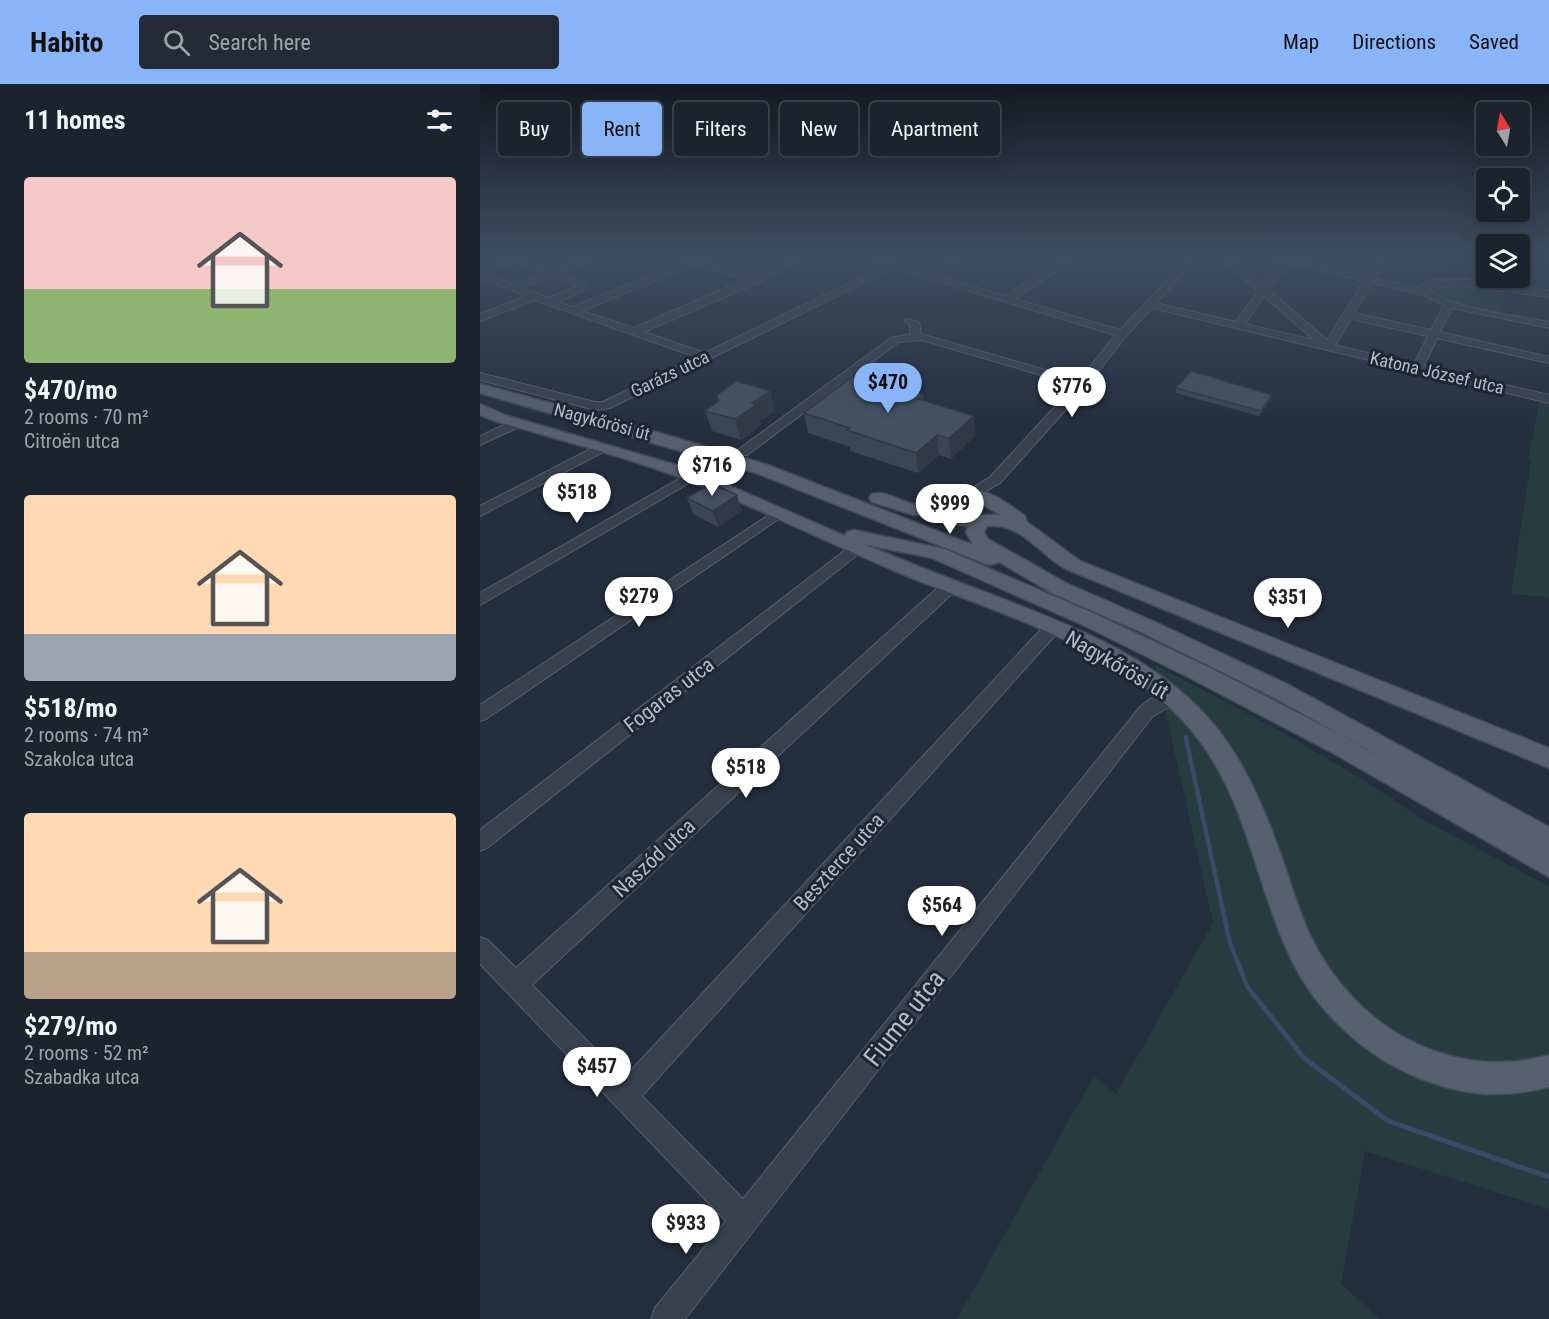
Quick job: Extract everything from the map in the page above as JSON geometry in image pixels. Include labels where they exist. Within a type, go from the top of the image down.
[{"type":"main road","name":"Nagykőrösi út","points":[[480,388],[762,469],[969,549],[1059,588]]},
{"type":"main road","name":"Nagykőrösi út","points":[[480,399],[645,445],[723,470],[937,553]]},
{"type":"main road","name":"Nagykőrösi út","points":[[480,412],[602,447],[691,476],[857,549],[1096,648],[1172,696],[1200,724],[1235,771],[1251,805],[1294,933],[1305,957],[1320,980],[1350,1013],[1384,1042],[1442,1072],[1491,1079],[1521,1078],[1549,1071]]},
{"type":"main road","points":[[571,413],[627,419],[742,452],[916,512],[935,512],[951,507],[959,499],[971,495],[982,496],[1019,519],[1032,535]]},
{"type":"main road","points":[[992,501],[995,512],[982,521],[975,532],[981,543],[1059,588],[1148,627],[1279,690],[1378,743],[1547,855]]},
{"type":"main road","points":[[951,507],[953,515],[969,522],[1011,522],[1032,535],[1056,556],[1073,565],[1359,679],[1549,758]]},
{"type":"main road","points":[[814,530],[870,538],[937,553],[1058,605],[1200,673],[1547,855]]},
{"type":"main road","points":[[1527,748],[1549,770]]},
{"type":"street","points":[[480,318],[496,312]]},
{"type":"street","points":[[575,312],[707,357]]},
{"type":"street","points":[[634,332],[682,312]]},
{"type":"street","name":"Garázs utca","points":[[606,404],[800,312]]},
{"type":"street","points":[[1049,312],[1122,334]]},
{"type":"street","points":[[971,495],[995,480],[1083,384],[1143,312]]},
{"type":"street","name":"Katona József utca","points":[[1177,312],[1549,399]]},
{"type":"street","points":[[1239,326],[1249,312]]},
{"type":"street","points":[[1288,312],[1328,347],[1350,312]]},
{"type":"street","points":[[1417,368],[1445,312]]},
{"type":"street","points":[[1522,312],[1549,325]]},
{"type":"street","points":[[1348,315],[1549,360]]},
{"type":"street","points":[[910,321],[915,324],[916,336]]},
{"type":"street","points":[[742,452],[896,340],[916,336],[1083,384]]},
{"type":"street","name":"Nagykőrösi út","points":[[480,376],[595,406],[606,404]]},
{"type":"street","points":[[480,441],[509,420]]},
{"type":"street","points":[[480,512],[602,447]]},
{"type":"street","points":[[480,600],[691,476]]},
{"type":"street","points":[[992,501],[995,480]]},
{"type":"street","points":[[480,714],[778,513]]},
{"type":"street","name":"Fogaras utca","points":[[480,842],[857,549]]},
{"type":"street","name":"Naszód utca","points":[[516,984],[950,586]]},
{"type":"street","name":"Beszterce utca","points":[[626,1095],[1052,628]]},
{"type":"street","name":"Fiume utca","points":[[666,1319],[1146,712],[1172,696]]},
{"type":"street","points":[[480,948],[626,1095],[744,1220]]},
{"type":"green space","points":[[1483,312],[1499,312],[1498,315]]},
{"type":"green space","points":[[1540,400],[1549,402],[1549,597],[1511,594],[1531,460],[1528,458],[1533,435],[1535,435],[1533,433]]},
{"type":"green space","points":[[1155,665],[1275,728],[1362,779],[1425,821],[1549,886],[1549,1209],[1365,1151],[1341,1284],[1380,1319],[957,1319],[1094,1076],[1116,1094],[1213,923]]},
{"type":"building","points":[[1191,371],[1272,395],[1261,411],[1176,388]]},
{"type":"building","points":[[855,375],[923,394],[918,399],[974,416],[949,438],[937,435],[916,453],[804,413]]},
{"type":"building","points":[[737,381],[770,391],[752,403],[756,405],[735,419],[705,411],[719,401],[717,395]]},
{"type":"building","points":[[711,483],[737,495],[713,511],[687,498]]},
{"type":"waterway","points":[[1186,739],[1230,943],[1247,986],[1254,996]]},
{"type":"waterway","points":[[1253,994],[1304,1058],[1388,1121],[1549,1177]]}]
